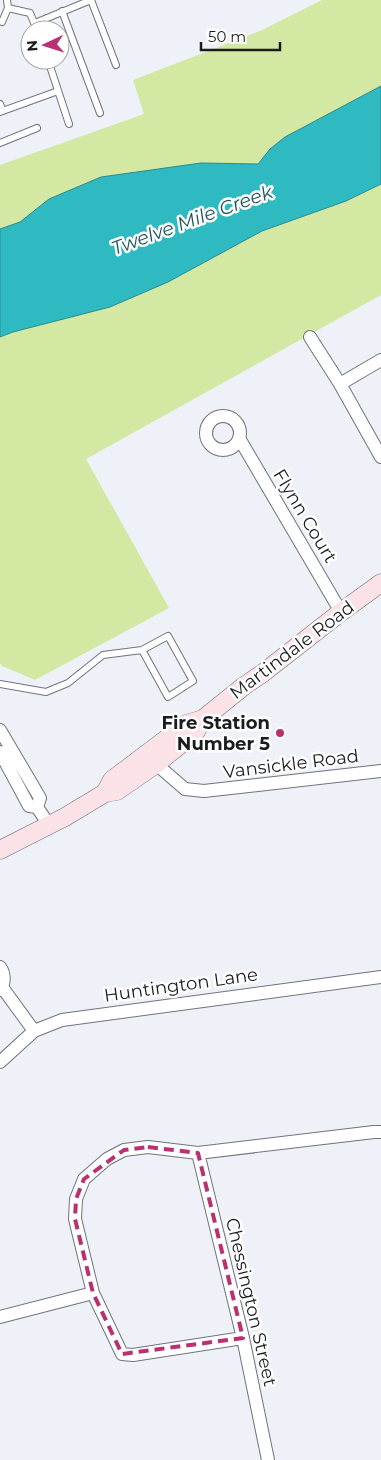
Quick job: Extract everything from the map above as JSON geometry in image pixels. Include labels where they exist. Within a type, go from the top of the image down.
[{"type":"main road","name":"Martindale Road","points":[[0,850],[105,793],[117,791],[156,764],[194,733],[203,719],[381,583]]},
{"type":"main road","name":"Martindale Road","points":[[105,793],[112,780],[186,724],[203,719]]},
{"type":"street","points":[[310,337],[340,384],[381,457]]},
{"type":"street","points":[[340,384],[381,360]]},
{"type":"street","name":"Flynn Court","points":[[239,438],[342,612]]},
{"type":"street","points":[[0,730],[40,798],[37,807]]},
{"type":"street","points":[[0,752],[29,806],[37,807],[49,825]]},
{"type":"street","name":"Vansickle Road","points":[[156,764],[185,789],[204,792],[381,771]]},
{"type":"street","points":[[0,967],[4,975],[1,988],[34,1031]]},
{"type":"street","name":"Huntington Lane","points":[[0,1062],[34,1031],[62,1020],[381,977]]},
{"type":"street","points":[[243,1338],[133,1355],[122,1354],[93,1293],[75,1219],[76,1198],[84,1179],[107,1159],[124,1150],[148,1147],[198,1153],[381,1132]]},
{"type":"street","name":"Chessington Street","points":[[198,1153],[243,1338],[268,1460]]},
{"type":"street","points":[[0,1317],[93,1293]]},
{"type":"lane","points":[[2,22],[8,8],[7,0]]},
{"type":"lane","points":[[47,20],[62,11],[91,0],[116,65]]},
{"type":"lane","points":[[8,8],[30,13],[33,20]]},
{"type":"lane","points":[[62,11],[100,113]]},
{"type":"lane","points":[[51,70],[69,124]]},
{"type":"lane","points":[[0,104],[1,112],[58,90]]},
{"type":"lane","points":[[0,143],[37,128]]},
{"type":"lane","points":[[0,684],[46,692],[68,683],[103,656],[142,650],[168,636],[193,681],[168,697],[142,650]]},
{"type":"highlighted area","points":[[148,1147],[198,1153],[243,1338],[122,1354],[93,1293],[75,1219],[76,1199],[84,1179],[124,1150]]},
{"type":"green space","points":[[322,0],[381,0],[381,86],[285,137],[270,149],[258,164],[201,163],[49,199],[20,222],[0,229],[0,165],[144,114],[133,80],[260,31]]},
{"type":"green space","points":[[381,184],[381,295],[86,459],[169,608],[35,680],[2,666],[0,663],[0,337],[110,307],[168,282],[262,231],[346,201]]},
{"type":"water","name":"Twelve Mile Creek","points":[[381,86],[381,184],[346,201],[262,231],[168,282],[110,307],[0,337],[0,229],[20,222],[49,199],[101,177],[201,163],[258,164],[270,149],[285,137]]},
{"type":"place","name":"Fire Station Number 5","points":[[280,733]]}]
